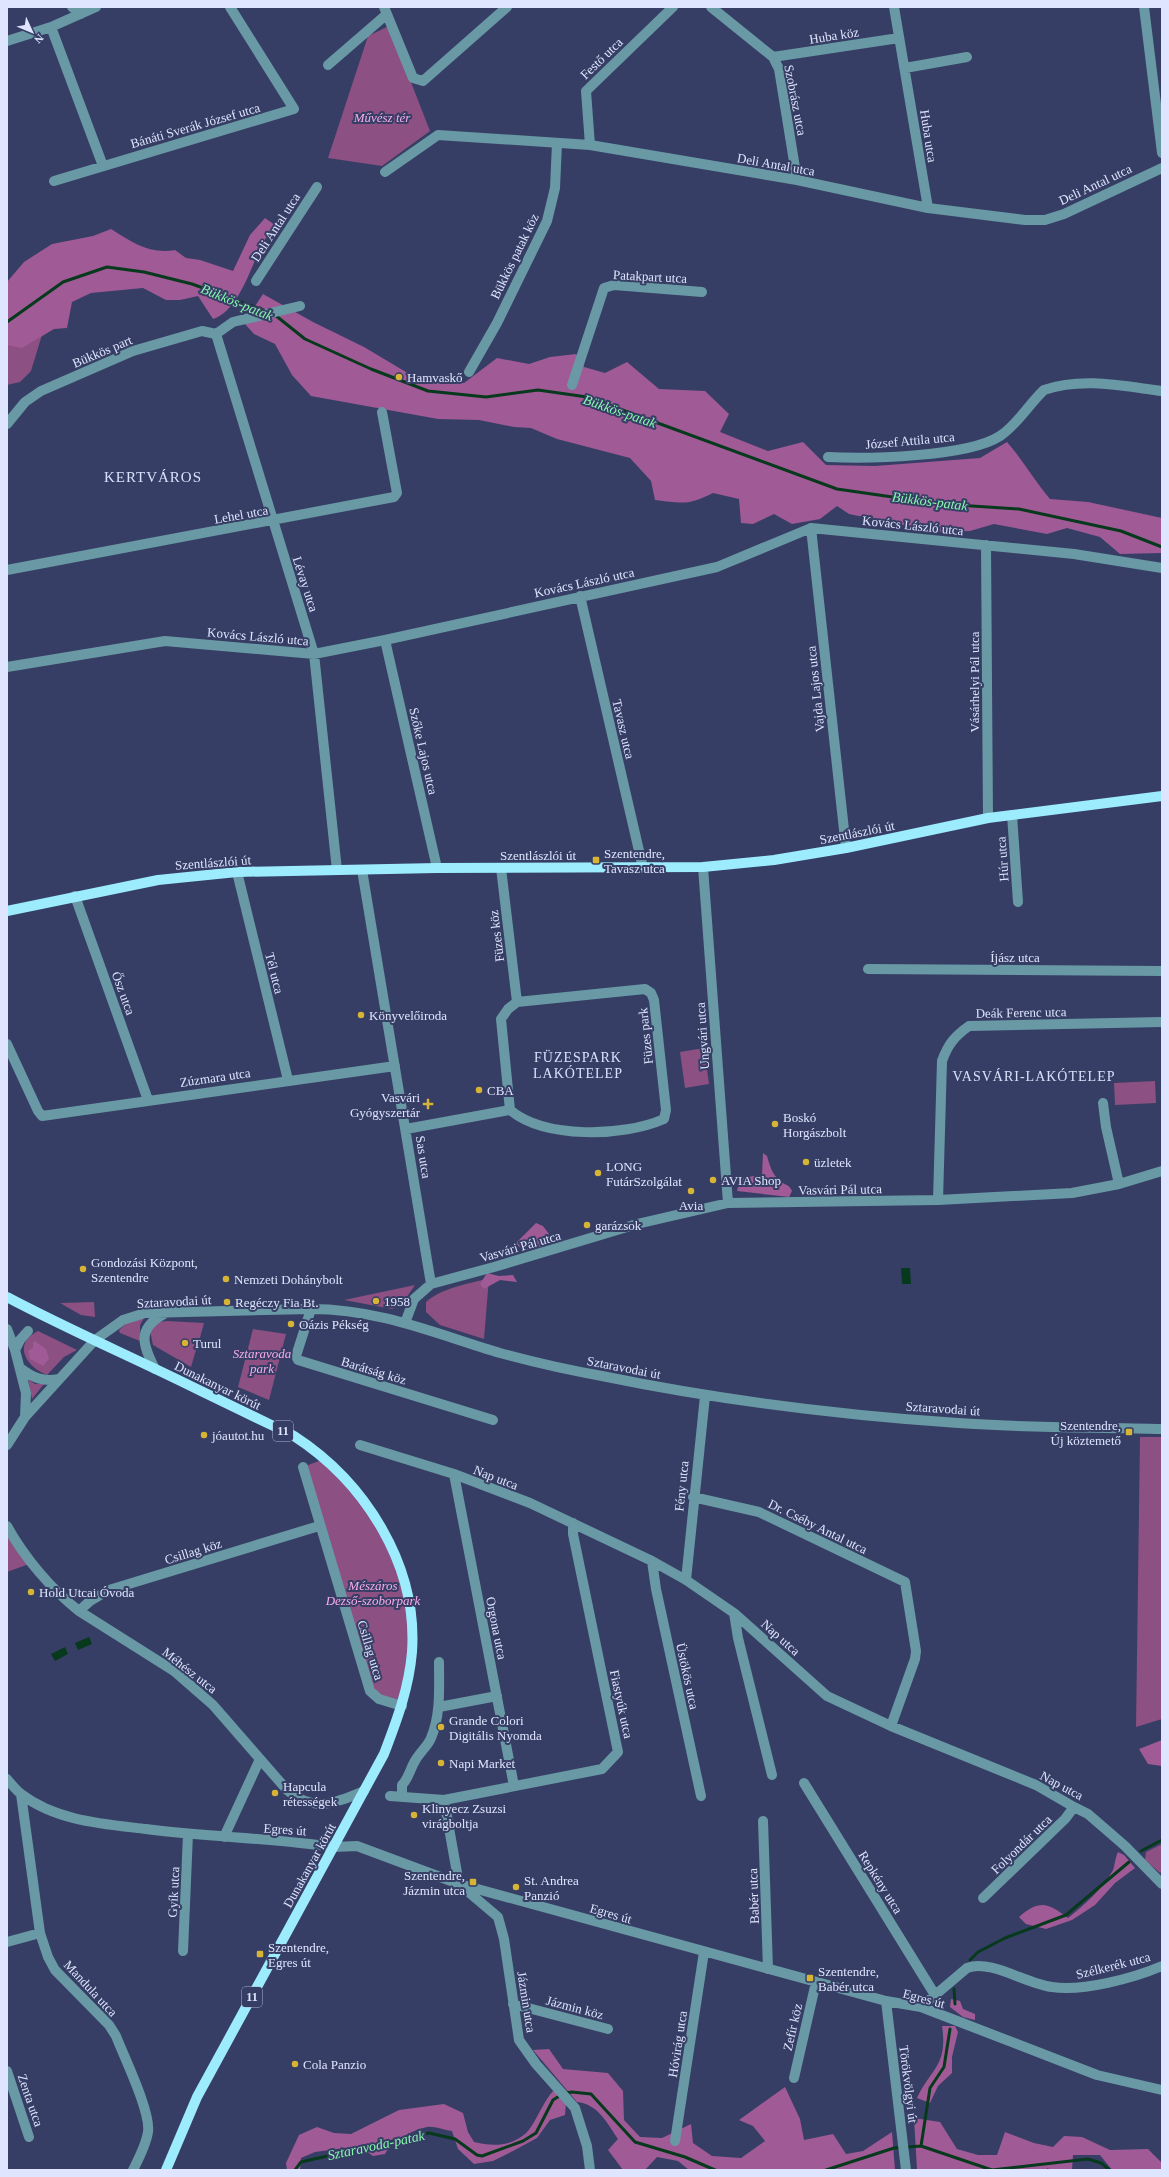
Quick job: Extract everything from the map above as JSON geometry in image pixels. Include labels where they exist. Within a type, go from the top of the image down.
[{"type":"main road","name":"Szentlászlói út","points":[[7,911],[158,880],[237,872],[437,868],[703,867],[774,860],[846,848],[988,818],[1162,796]]},
{"type":"main road","name":"Dunakanyar körút","points":[[7,1297],[293,1436],[341,1475],[372,1510],[393,1548],[405,1586],[411,1621],[412,1650],[402,1706],[384,1754],[197,2097],[166,2170]]},
{"type":"street","points":[[72,7],[81,14]]},
{"type":"street","points":[[7,41],[51,27],[96,7]]},
{"type":"street","name":"Bánáti Sverák József utca","points":[[54,181],[294,110],[230,7]]},
{"type":"street","points":[[328,65],[385,11],[413,78],[423,81],[507,7]]},
{"type":"street","name":"Festő utca","points":[[590,145],[586,91],[674,7]]},
{"type":"street","name":"Szobrász utca","points":[[711,7],[773,57],[779,69],[797,180]]},
{"type":"street","name":"Huba utca","points":[[894,7],[928,208]]},
{"type":"street","points":[[1144,7],[1162,153]]},
{"type":"street","points":[[51,27],[103,166]]},
{"type":"street","name":"Huba köz","points":[[773,57],[899,38]]},
{"type":"street","points":[[904,68],[967,57]]},
{"type":"street","name":"Deli Antal utca","points":[[385,172],[438,135],[590,145],[797,180],[928,208],[1025,220],[1045,220],[1064,214],[1162,168]]},
{"type":"street","name":"Bükkös patak köz","points":[[469,372],[497,323],[547,222],[555,188],[558,143]]},
{"type":"street","name":"Deli Antal utca","points":[[256,281],[317,187]]},
{"type":"street","name":"Patakpart utca","points":[[572,385],[604,288],[614,285],[702,292]]},
{"type":"street","points":[[216,334],[233,322],[300,306]]},
{"type":"street","name":"Bükkös part","points":[[8,421],[25,402],[41,391],[133,351],[202,331],[216,334]]},
{"type":"street","name":"Lévay utca","points":[[216,334],[272,522],[314,654],[337,870]]},
{"type":"street","name":"József Attila utca","points":[[828,457],[933,453],[984,442],[998,437],[1007,430],[1044,390],[1064,384],[1075,382],[1102,383],[1162,391]]},
{"type":"street","name":"Lehel utca","points":[[7,570],[272,522],[394,497],[397,493],[382,412]]},
{"type":"street","name":"Kovács László utca","points":[[7,667],[165,641],[314,654],[385,640],[717,566],[811,528],[1074,554],[1162,569]]},
{"type":"street","name":"Vajda Lajos utca","points":[[811,528],[846,848]]},
{"type":"street","name":"Vásárhelyi Pál utca","points":[[986,545],[988,818]]},
{"type":"street","name":"Tavasz utca","points":[[580,596],[643,868]]},
{"type":"street","name":"Szőke Lajos utca","points":[[385,640],[437,868]]},
{"type":"street","name":"Húr utca","points":[[1012,815],[1018,902]]},
{"type":"street","name":"Ungvári utca","points":[[703,867],[728,1203]]},
{"type":"street","name":"Füzes köz","points":[[501,868],[517,1002]]},
{"type":"street","name":"Sas utca","points":[[362,870],[432,1284]]},
{"type":"street","name":"Tél utca","points":[[237,872],[288,1080]]},
{"type":"street","name":"Ősz utca","points":[[75,896],[148,1100]]},
{"type":"street","name":"Íjász utca","points":[[868,969],[1162,971]]},
{"type":"street","name":"Füzes park","points":[[510,1110],[520,1118],[555,1129],[584,1132],[624,1129],[651,1124],[664,1119],[666,1110],[654,1000],[651,993],[646,989],[517,1002]]},
{"type":"street","points":[[406,1129],[510,1110],[501,1019],[508,1009],[517,1002]]},
{"type":"street","name":"Deák Ferenc utca","points":[[938,1200],[942,1061],[947,1046],[956,1035],[969,1026],[1162,1022]]},
{"type":"street","name":"Zúzmara utca","points":[[7,1044],[42,1116],[395,1066]]},
{"type":"street","points":[[1103,1103],[1106,1127],[1119,1184]]},
{"type":"street","name":"Vasvári Pál utca","points":[[405,1322],[414,1299],[432,1284],[494,1268],[637,1224],[728,1203],[938,1200],[1072,1193],[1119,1184],[1162,1171]]},
{"type":"street","name":"Sztaravodai út","points":[[7,1445],[25,1418],[95,1340],[110,1328],[134,1316],[145,1313],[164,1314],[311,1309],[337,1309],[365,1312],[405,1322],[502,1353],[600,1376],[704,1396],[836,1412],[960,1423],[1162,1429]]},
{"type":"street","name":"Barátság köz","points":[[311,1309],[296,1356],[298,1360],[493,1420]]},
{"type":"street","points":[[155,1368],[144,1347],[145,1331],[150,1323],[164,1314]]},
{"type":"street","points":[[7,1329],[15,1350],[26,1393],[25,1418]]},
{"type":"street","points":[[15,1350],[20,1340],[28,1330]]},
{"type":"street","points":[[20,1368],[31,1376],[44,1381],[60,1379]]},
{"type":"street","name":"Fény utca","points":[[686,1580],[704,1396]]},
{"type":"street","name":"Nap utca","points":[[360,1445],[454,1474],[530,1503],[652,1561],[686,1580],[734,1612],[827,1696],[891,1726],[1036,1785],[1074,1806],[1088,1814],[1125,1846],[1162,1884]]},
{"type":"street","name":"Csillag utca","points":[[303,1467],[319,1526],[370,1691],[379,1699],[402,1706]]},
{"type":"street","name":"Orgona utca","points":[[454,1474],[514,1786]]},
{"type":"street","name":"Dr. Cséby Antal utca","points":[[693,1497],[760,1512],[905,1582],[916,1651],[915,1659],[891,1726]]},
{"type":"street","name":"Fiastyúk utca","points":[[390,1796],[444,1800],[602,1769],[618,1752],[573,1534],[573,1523]]},
{"type":"street","name":"Méhész utca","points":[[7,1526],[34,1564],[68,1602],[79,1611],[174,1671],[213,1705],[287,1790],[298,1800],[318,1805],[336,1802],[364,1791]]},
{"type":"street","name":"Csillag köz","points":[[79,1611],[109,1590],[319,1526]]},
{"type":"street","name":"Üstökös utca","points":[[652,1561],[656,1589],[701,1796]]},
{"type":"street","points":[[734,1612],[738,1638],[772,1775]]},
{"type":"street","points":[[402,1797],[402,1785],[409,1778],[410,1771],[420,1752],[431,1739],[439,1707],[439,1662]]},
{"type":"street","points":[[439,1707],[497,1696]]},
{"type":"street","points":[[224,1837],[260,1759]]},
{"type":"street","name":"Egres út","points":[[7,1778],[20,1794],[52,1810],[78,1819],[99,1824],[188,1834],[334,1847],[357,1846],[459,1884],[886,2001],[921,2008],[1097,2075],[1162,2090]]},
{"type":"street","name":"Repkény utca","points":[[804,1783],[935,1995]]},
{"type":"street","name":"Mandula utca","points":[[20,1794],[40,1934],[54,1970],[109,2025],[119,2043],[147,2116],[148,2131],[146,2140],[133,2170]]},
{"type":"street","points":[[444,1800],[459,1884]]},
{"type":"street","name":"Folyondár utca","points":[[983,1898],[1065,1819],[1074,1806]]},
{"type":"street","name":"Babér utca","points":[[763,1821],[768,1969]]},
{"type":"street","name":"Gyík utca","points":[[183,1951],[188,1834]]},
{"type":"street","name":"Jázmin utca","points":[[459,1884],[498,1917],[504,1940],[519,2040],[536,2064],[575,2108],[587,2146],[590,2170]]},
{"type":"street","points":[[7,1942],[40,1934]]},
{"type":"street","name":"Hóvirág utca","points":[[675,2141],[704,1952]]},
{"type":"street","name":"Szélkerék utca","points":[[921,2008],[967,1968],[976,1965],[985,1965],[1040,1985],[1078,1989],[1149,1972],[1162,1966]]},
{"type":"street","name":"Zefír köz","points":[[794,2078],[816,1982]]},
{"type":"street","name":"Törökvölgyi út","points":[[886,2001],[906,2170]]},
{"type":"street","name":"Jázmin köz","points":[[513,2004],[608,2029]]},
{"type":"street","name":"Zenta utca","points":[[7,2071],[29,2136]]},
{"type":"green space","name":"Művész tér","points":[[389,26],[430,131],[382,166],[328,158],[368,36]]},
{"type":"green space","points":[[45,325],[31,371],[20,382],[7,385],[7,333]]},
{"type":"green space","points":[[704,1048],[709,1084],[685,1088],[680,1052]]},
{"type":"green space","points":[[1155,1081],[1156,1103],[1115,1105],[1114,1083]]},
{"type":"green space","points":[[489,1278],[484,1339],[440,1325],[426,1312],[426,1302],[440,1293],[448,1289]]},
{"type":"green space","points":[[415,1285],[402,1304],[392,1309],[344,1300]]},
{"type":"green space","points":[[94,1302],[95,1317],[81,1315],[60,1303]]},
{"type":"green space","points":[[144,1318],[140,1325],[140,1341],[120,1333],[119,1330],[126,1324]]},
{"type":"green space","points":[[158,1322],[204,1323],[199,1341],[200,1344],[196,1350],[191,1367],[153,1345],[150,1331]]},
{"type":"green space","name":"Sztaravoda park","points":[[253,1329],[286,1334],[269,1400],[238,1387]]},
{"type":"green space","points":[[38,1331],[77,1350],[64,1357],[47,1375],[33,1367],[25,1355],[25,1342],[30,1336]]},
{"type":"green space","points":[[28,1379],[35,1384],[44,1384],[32,1399]]},
{"type":"green space","points":[[1140,1437],[1162,1437],[1162,1719],[1136,1727]]},
{"type":"green space","name":"Mészáros Dezső-szoborpark","points":[[324,1459],[341,1475],[393,1548],[411,1621],[402,1706],[370,1691],[303,1467]]},
{"type":"green space","points":[[7,1533],[29,1564],[7,1572]]},
{"type":"green space","points":[[1162,1844],[1162,1871],[1160,1873],[1145,1860],[1146,1852]]},
{"type":"shaded area","points":[[265,218],[275,225],[263,243],[244,286],[231,306],[222,314],[213,319],[198,296],[180,300],[166,300],[143,288],[91,293],[72,302],[67,328],[54,329],[22,348],[7,345],[7,282],[24,262],[52,244],[93,236],[111,229],[134,243],[149,249],[158,251],[175,250],[186,258],[200,260],[233,271],[250,235]]},
{"type":"shaded area","points":[[263,294],[313,322],[364,347],[416,378],[464,383],[497,358],[529,364],[550,357],[576,354],[584,367],[605,373],[627,362],[659,389],[705,391],[729,414],[720,432],[768,451],[803,442],[826,465],[875,466],[980,458],[1007,442],[1050,499],[1088,502],[1162,518],[1162,553],[1120,554],[1100,537],[1067,528],[1047,534],[994,524],[970,531],[938,532],[849,514],[837,506],[820,519],[792,524],[774,514],[753,524],[741,523],[739,499],[713,493],[691,502],[655,500],[651,481],[630,458],[557,439],[531,428],[514,427],[479,420],[438,419],[311,396],[292,375],[275,344],[254,334],[244,323]]},
{"type":"shaded area","points":[[763,1153],[767,1156],[775,1176],[791,1189],[792,1191],[789,1197],[737,1191],[740,1178],[762,1175]]},
{"type":"shaded area","points":[[536,1223],[543,1226],[549,1234],[547,1243],[532,1250],[521,1248],[517,1245],[517,1242]]},
{"type":"shaded area","points":[[901,1268],[910,1268],[911,1284],[902,1284]]},
{"type":"shaded area","points":[[487,1273],[499,1276],[513,1275],[517,1282],[500,1280],[484,1289],[480,1284]]},
{"type":"shaded area","points":[[35,1341],[46,1349],[49,1359],[43,1366],[30,1359],[28,1351],[33,1348],[33,1342]]},
{"type":"shaded area","points":[[89,1637],[92,1644],[78,1650],[75,1643]]},
{"type":"shaded area","points":[[65,1647],[68,1654],[55,1661],[51,1654]]},
{"type":"shaded area","points":[[1162,1740],[1162,1766],[1148,1764],[1139,1749]]},
{"type":"shaded area","points":[[1118,1852],[1124,1855],[1135,1868],[1115,1883],[1095,1905],[1072,1920],[1046,1929],[1026,1924],[1019,1917],[1033,1907],[1044,1905],[1055,1909],[1068,1918],[1087,1902],[1104,1884],[1113,1870]]},
{"type":"shaded area","points":[[951,1999],[960,2001],[963,2009],[975,2014],[975,2020],[963,2017],[950,2007]]},
{"type":"shaded area","points":[[942,2026],[955,2026],[958,2032],[952,2057],[952,2073],[938,2086],[930,2103],[917,2098],[937,2066],[943,2050]]},
{"type":"shaded area","points":[[549,2049],[563,2069],[608,2073],[623,2091],[624,2120],[640,2137],[662,2138],[691,2124],[693,2143],[712,2156],[741,2158],[765,2141],[753,2126],[739,2120],[785,2087],[800,2119],[804,2140],[833,2134],[846,2154],[863,2151],[892,2132],[895,2170],[689,2170],[678,2161],[657,2157],[645,2170],[623,2170],[608,2150],[618,2139],[606,2121],[591,2106],[577,2102],[533,2050]]},
{"type":"shaded area","points":[[554,2090],[566,2103],[565,2115],[550,2120],[537,2138],[493,2161],[474,2164],[458,2149],[452,2131],[427,2127],[421,2128],[403,2137],[392,2145],[385,2154],[373,2156],[359,2146],[315,2152],[301,2158],[300,2170],[287,2170],[286,2163],[299,2135],[317,2127],[334,2133],[351,2134],[399,2110],[444,2104],[463,2113],[468,2132],[474,2142],[494,2145],[507,2143],[519,2138],[528,2131]]},
{"type":"shaded area","points":[[914,2118],[940,2122],[957,2149],[978,2155],[997,2155],[1005,2132],[1034,2143],[1053,2147],[1064,2136],[1082,2137],[1110,2150],[1148,2149],[1162,2163],[1162,2170],[1112,2170],[1100,2155],[1073,2155],[1072,2170],[1049,2170],[1048,2168],[1045,2170],[917,2170]]},
{"type":"waterway","name":"Bükkös-patak","points":[[7,322],[63,282],[107,267],[144,272],[192,284],[266,311]]},
{"type":"waterway","name":"Bükkös-patak","points":[[275,315],[305,339],[371,369],[428,391],[486,397],[538,390],[587,397],[837,489],[941,504],[1019,509],[1121,531],[1162,547]]},
{"type":"waterway","points":[[1141,1851],[1162,1840]]},
{"type":"waterway","points":[[970,1960],[978,1952],[1005,1938],[1066,1915],[1129,1862]]},
{"type":"waterway","points":[[954,1989],[955,2004]]},
{"type":"waterway","points":[[921,2146],[930,2088],[944,2067],[950,2029]]},
{"type":"waterway","name":"Sztaravoda-patak","points":[[295,2170],[301,2162],[429,2133],[455,2139],[477,2155],[482,2156],[523,2141],[536,2133],[553,2100],[564,2093],[572,2092],[591,2094],[635,2142],[685,2157],[715,2170]]},
{"type":"waterway","name":"Sztaravoda-patak","points":[[826,2170],[894,2148],[921,2146],[992,2170],[1088,2159],[1101,2163],[1110,2170]]},
{"type":"place","name":"Hamvaskő","points":[[399,377]]},
{"type":"place","name":"Szentendre, Tavasz utca","points":[[596,860]]},
{"type":"place","name":"Könyvelőiroda","points":[[361,1015]]},
{"type":"place","name":"CBA","points":[[479,1090]]},
{"type":"place","name":"Vasvári Gyógyszertár","points":[[428,1104]]},
{"type":"place","name":"Boskó Horgászbolt","points":[[775,1124]]},
{"type":"place","name":"üzletek","points":[[806,1162]]},
{"type":"place","name":"LONG FutárSzolgálat","points":[[598,1173]]},
{"type":"place","name":"AVIA Shop","points":[[713,1180]]},
{"type":"place","name":"Avia","points":[[691,1191]]},
{"type":"place","name":"garázsok","points":[[587,1225]]},
{"type":"place","name":"Gondozási Központ, Szentendre","points":[[83,1269]]},
{"type":"place","name":"Nemzeti Dohánybolt","points":[[226,1279]]},
{"type":"place","name":"1958","points":[[376,1301]]},
{"type":"place","name":"Regéczy Fia Bt.","points":[[227,1302]]},
{"type":"place","name":"Oázis Pékség","points":[[291,1324]]},
{"type":"place","name":"Turul","points":[[185,1343]]},
{"type":"place","name":"Szentendre, Új köztemető","points":[[1129,1432]]},
{"type":"place","name":"jóautot.hu","points":[[204,1435]]},
{"type":"place","name":"Hold Utcai Óvoda","points":[[31,1592]]},
{"type":"place","name":"Grande Colori Digitális Nyomda","points":[[441,1727]]},
{"type":"place","name":"Napi Market","points":[[441,1763]]},
{"type":"place","name":"Hapcula rétességek","points":[[275,1793]]},
{"type":"place","name":"Klinyecz Zsuzsi virágboltja","points":[[414,1815]]},
{"type":"place","name":"Szentendre, Jázmin utca","points":[[473,1882]]},
{"type":"place","name":"St. Andrea Panzió","points":[[516,1887]]},
{"type":"place","name":"Szentendre, Egres út","points":[[260,1954]]},
{"type":"place","name":"Szentendre, Babér utca","points":[[810,1978]]},
{"type":"place","name":"Cola Panzio","points":[[295,2064]]},
{"type":"district","name":"KERTVÁROS","points":[[153,477]]},
{"type":"district","name":"FÜZESPARK LAKÓTELEP","points":[[578,1066]]},
{"type":"district","name":"VASVÁRI-LAKÓTELEP","points":[[1034,1076]]}]
